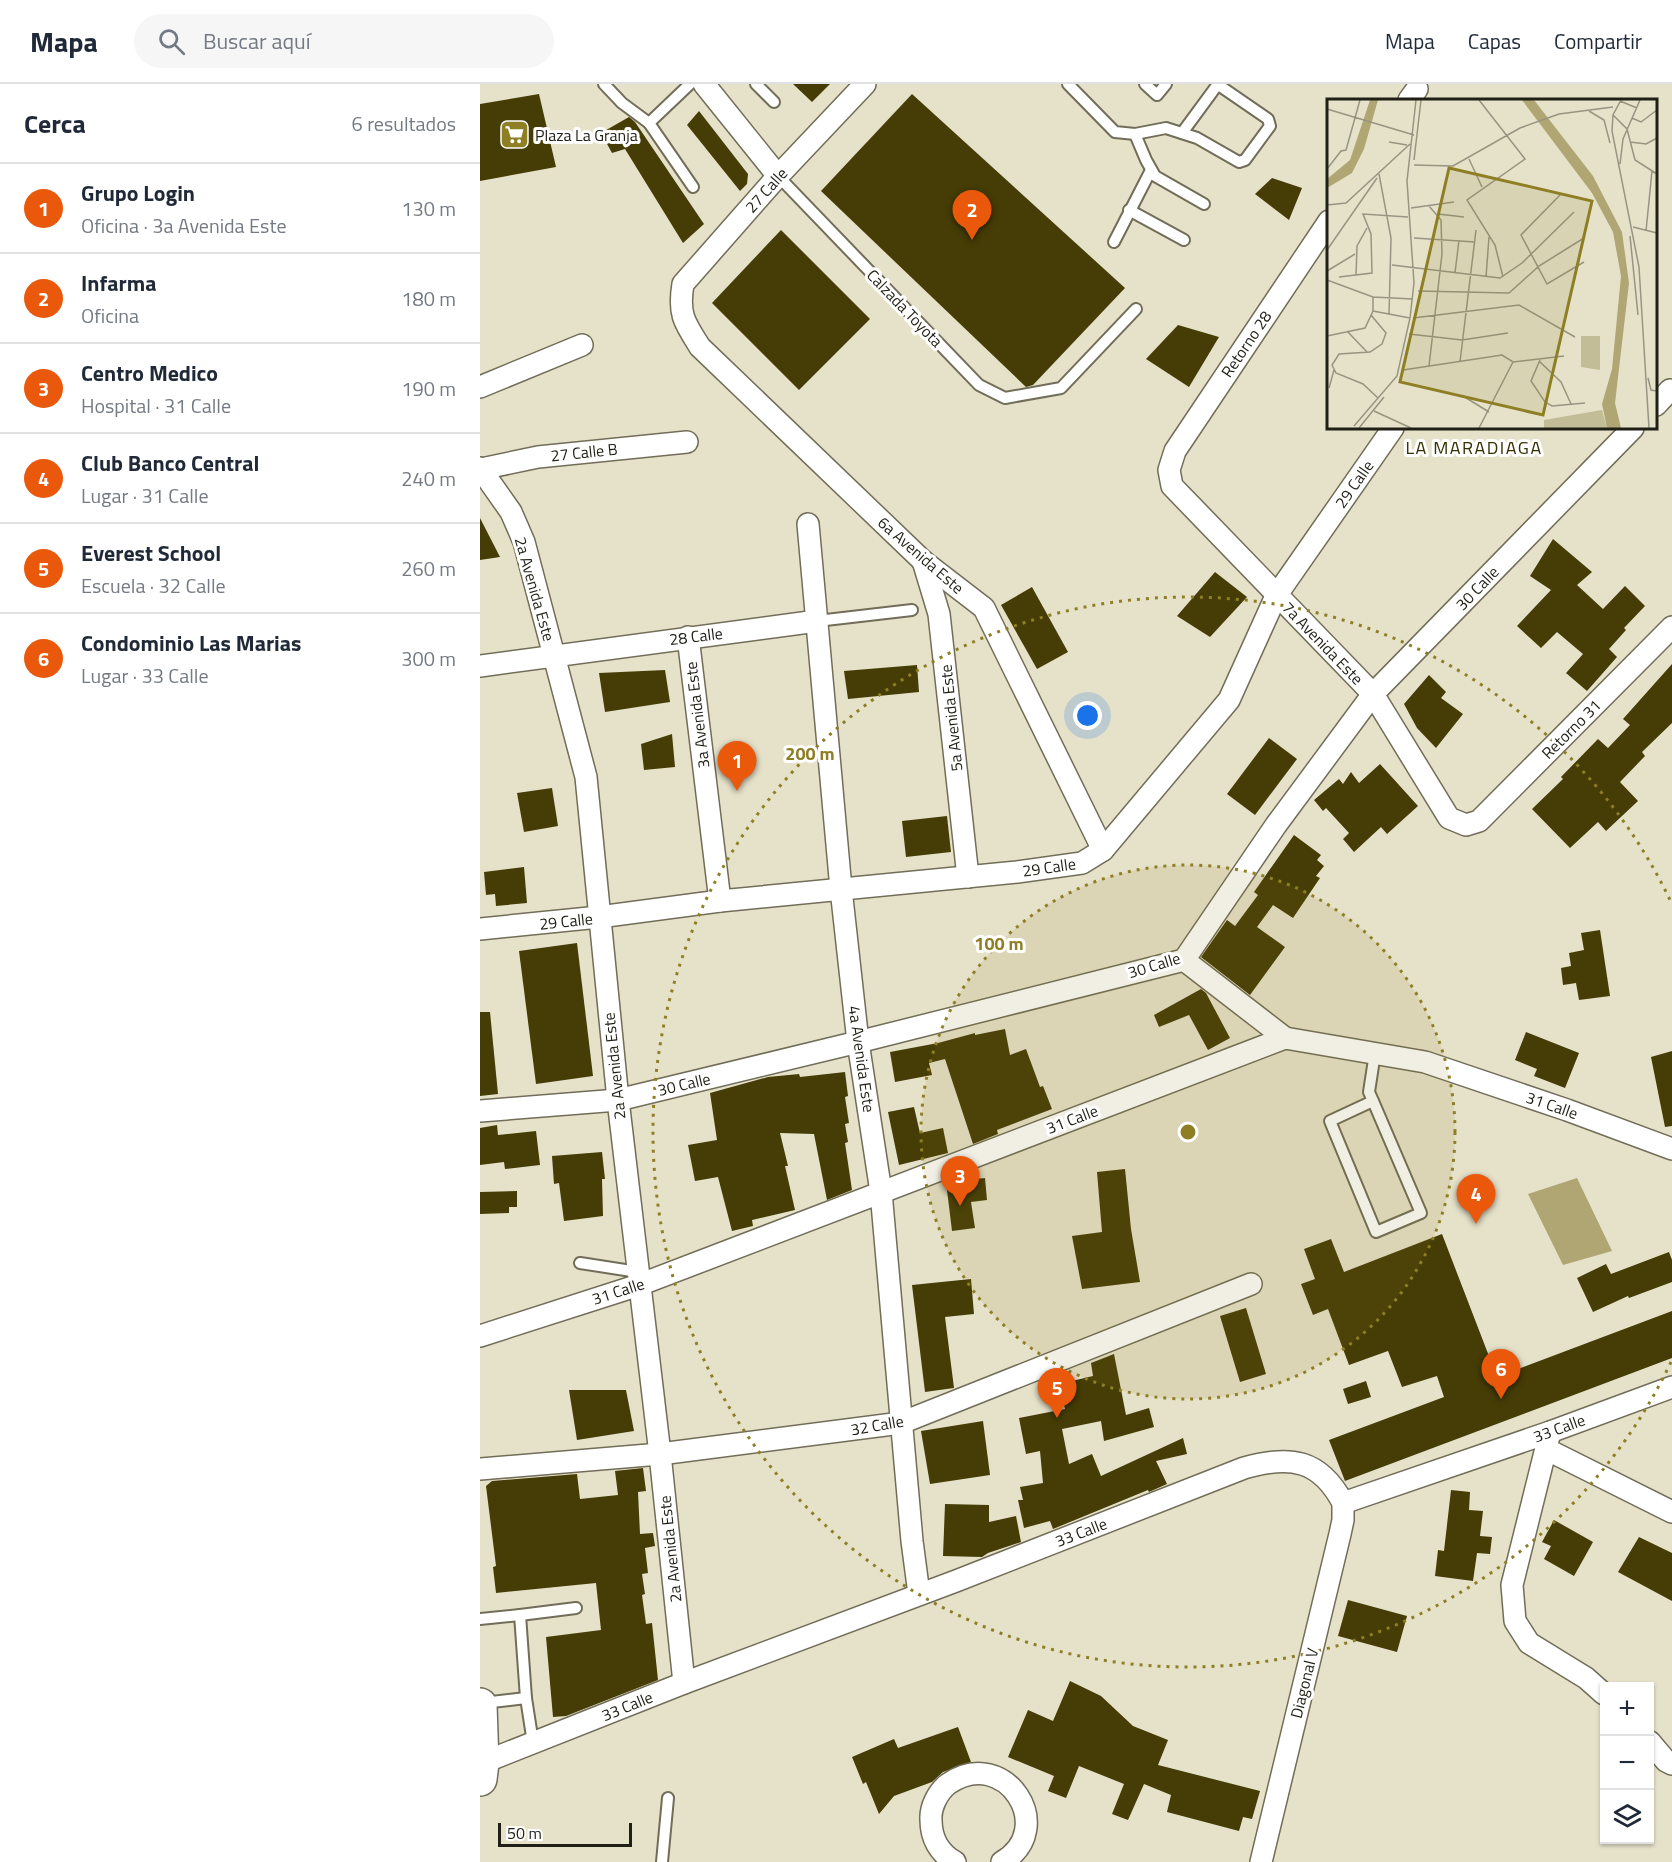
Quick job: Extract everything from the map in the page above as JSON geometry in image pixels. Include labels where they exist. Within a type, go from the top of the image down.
[{"type":"main road","points":[[480,1704],[481,1771]]},
{"type":"street","name":"27 Calle","points":[[680,303],[683,284],[778,176],[865,84]]},
{"type":"street","name":"Calzada Toyota","points":[[704,85],[778,176]]},
{"type":"street","name":"Retorno 28","points":[[1169,470],[1175,451],[1327,224]]},
{"type":"street","name":"6a Avenida Este","points":[[680,303],[686,325],[700,347],[923,561],[984,608],[1103,850]]},
{"type":"street","points":[[480,387],[582,345]]},
{"type":"street","name":"29 Calle","points":[[480,929],[599,918],[720,901],[968,877],[1082,863],[1103,850],[1229,700],[1276,596],[1392,429]]},
{"type":"street","name":"30 Calle","points":[[480,1111],[618,1100],[1184,960],[1276,825],[1373,694],[1632,429]]},
{"type":"street","name":"27 Calle B","points":[[480,468],[538,457],[687,442]]},
{"type":"street","name":"2a Avenida Este","points":[[480,468],[511,512],[524,542],[586,777],[618,1100],[660,1454],[684,1683]]},
{"type":"street","name":"7a Avenida Este","points":[[1169,470],[1172,486],[1373,694],[1449,818],[1466,825]]},
{"type":"street","name":"4a Avenida Este","points":[[808,524],[841,889],[858,1042],[881,1192],[912,1541],[919,1594]]},
{"type":"street","name":"5a Avenida Este","points":[[923,561],[939,614],[968,877]]},
{"type":"street","points":[[939,614],[965,604],[984,608]]},
{"type":"street","name":"28 Calle","points":[[480,666],[817,621]]},
{"type":"street","name":"Retorno 31","points":[[1466,825],[1479,822],[1672,627]]},
{"type":"street","name":"3a Avenida Este","points":[[688,637],[720,901]]},
{"type":"street","points":[[1184,960],[1285,1038]]},
{"type":"street","name":"31 Calle","points":[[480,1336],[881,1192],[1285,1038],[1425,1062],[1568,1110],[1672,1149]]},
{"type":"street","name":"32 Calle","points":[[480,1469],[660,1454],[901,1423],[1251,1284]]},
{"type":"street","name":"33 Calle","points":[[481,1771],[533,1743],[684,1683],[1244,1468],[1262,1463],[1284,1461],[1300,1464],[1326,1477],[1343,1503],[1548,1440],[1672,1387]]},
{"type":"street","points":[[1600,1690],[1586,1678],[1529,1644],[1515,1621],[1512,1585],[1548,1440],[1672,1512]]},
{"type":"street","name":"Diagonal V","points":[[1261,1862],[1340,1534],[1343,1503]]},
{"type":"street","points":[[1654,1747],[1666,1761],[1672,1764]]},
{"type":"street","points":[[955,1862],[937,1846],[931,1831],[930,1815],[935,1799],[945,1786],[959,1777],[974,1773],[989,1774],[1003,1780],[1015,1790],[1023,1803],[1027,1818],[1025,1833],[1019,1847],[1008,1861]]},
{"type":"lane","points":[[604,84],[621,103],[649,123],[693,187]]},
{"type":"lane","points":[[756,84],[774,102]]},
{"type":"lane","points":[[1068,84],[1115,132],[1135,134],[1166,128],[1197,138],[1239,162],[1245,160],[1270,126],[1268,119],[1218,84],[1182,133]]},
{"type":"lane","points":[[1145,84],[1157,95],[1166,84]]},
{"type":"lane","points":[[649,123],[704,85]]},
{"type":"lane","points":[[1135,134],[1155,177],[1204,204]]},
{"type":"lane","points":[[1114,242],[1151,170]]},
{"type":"lane","name":"Calzada Toyota","points":[[778,176],[979,386],[1005,398],[1061,388],[1136,309]]},
{"type":"lane","points":[[1129,210],[1184,240]]},
{"type":"lane","name":"28 Calle","points":[[817,621],[912,610]]},
{"type":"lane","points":[[1373,1101],[1330,1121],[1376,1233],[1421,1213],[1373,1101],[1368,1092],[1375,1053]]},
{"type":"lane","points":[[580,1263],[639,1278]]},
{"type":"lane","points":[[480,1619],[576,1608]]},
{"type":"lane","points":[[520,1615],[526,1698],[533,1743]]},
{"type":"lane","points":[[480,1704],[526,1698]]},
{"type":"lane","points":[[662,1862],[668,1798]]},
{"type":"shaded area","points":[[1577,1178],[1612,1251],[1563,1265],[1528,1194]]},
{"type":"building","points":[[793,84],[830,84],[812,102]]},
{"type":"building","name":"Plaza La Granja","points":[[539,94],[556,167],[480,181],[480,104]]},
{"type":"building","points":[[912,94],[1125,288],[1033,385],[1026,387],[821,191]]},
{"type":"building","points":[[699,111],[748,174],[747,184],[740,191],[687,125]]},
{"type":"building","points":[[629,117],[635,122],[704,224],[683,243],[625,149],[612,153],[601,133]]},
{"type":"building","points":[[1272,178],[1302,188],[1289,220],[1255,194]]},
{"type":"building","points":[[781,230],[870,319],[799,390],[712,303]]},
{"type":"building","points":[[1178,325],[1219,337],[1189,387],[1146,359]]},
{"type":"building","points":[[480,518],[500,557],[480,560]]},
{"type":"building","points":[[1553,539],[1592,572],[1577,585],[1603,609],[1625,586],[1645,606],[1624,628],[1626,630],[1609,649],[1617,657],[1587,691],[1566,673],[1583,654],[1557,632],[1541,648],[1517,626],[1551,590],[1530,576]]},
{"type":"building","points":[[1215,572],[1247,597],[1210,637],[1177,616]]},
{"type":"building","points":[[1032,587],[1068,652],[1037,669],[1001,605]]},
{"type":"building","points":[[1672,664],[1672,723],[1642,752],[1645,756],[1620,782],[1638,801],[1606,831],[1598,822],[1570,848],[1532,809],[1563,779],[1561,777],[1598,739],[1608,748],[1630,725],[1623,719]]},
{"type":"building","points":[[917,665],[919,692],[848,699],[844,671]]},
{"type":"building","points":[[665,670],[670,702],[605,712],[599,673]]},
{"type":"building","points":[[1429,675],[1446,692],[1441,698],[1463,714],[1436,748],[1417,728],[1404,704]]},
{"type":"building","points":[[672,734],[675,767],[644,770],[641,744]]},
{"type":"building","points":[[1269,738],[1297,759],[1255,815],[1227,794]]},
{"type":"building","points":[[1380,764],[1418,806],[1387,834],[1381,827],[1354,852],[1343,839],[1349,833],[1326,808],[1323,811],[1314,800],[1339,779],[1343,784],[1351,772],[1359,783]]},
{"type":"building","points":[[552,788],[558,826],[524,832],[517,793]]},
{"type":"building","points":[[947,816],[951,852],[906,857],[902,821]]},
{"type":"building","points":[[1294,835],[1321,855],[1317,860],[1324,866],[1316,876],[1320,878],[1293,918],[1273,905],[1257,927],[1285,947],[1250,995],[1201,957],[1227,920],[1235,926],[1258,895],[1254,892]]},
{"type":"building","points":[[524,867],[527,903],[496,906],[495,894],[486,895],[484,872]]},
{"type":"building","points":[[1600,930],[1610,996],[1579,1000],[1576,983],[1563,985],[1561,968],[1571,966],[1569,953],[1584,950],[1581,933]]},
{"type":"building","points":[[577,943],[593,1076],[536,1084],[519,951]]},
{"type":"building","points":[[1201,989],[1206,993],[1230,1038],[1208,1050],[1189,1015],[1159,1027],[1154,1015]]},
{"type":"building","points":[[480,1012],[490,1012],[498,1094],[480,1096]]},
{"type":"building","points":[[1005,1029],[1010,1055],[1026,1049],[1040,1087],[1043,1086],[1052,1109],[997,1130],[998,1134],[973,1144],[945,1059],[929,1063],[932,1075],[895,1082],[890,1052],[975,1033],[975,1035]]},
{"type":"building","points":[[1526,1032],[1579,1053],[1565,1088],[1534,1076],[1537,1069],[1515,1060]]},
{"type":"building","points":[[1672,1051],[1672,1126],[1665,1127],[1651,1057]]},
{"type":"building","points":[[845,1072],[848,1096],[845,1097],[849,1123],[845,1124],[848,1142],[845,1143],[852,1190],[827,1200],[814,1134],[780,1133],[795,1210],[752,1220],[753,1226],[732,1231],[718,1177],[695,1181],[688,1145],[717,1140],[710,1093],[768,1077],[799,1074],[800,1077]]},
{"type":"building","points":[[914,1107],[920,1133],[943,1128],[948,1153],[899,1165],[888,1112]]},
{"type":"building","points":[[497,1125],[498,1135],[536,1131],[540,1165],[505,1169],[504,1162],[480,1165],[480,1128]]},
{"type":"building","points":[[602,1152],[605,1179],[602,1179],[603,1216],[564,1221],[559,1183],[554,1184],[552,1156]]},
{"type":"building","points":[[1125,1169],[1131,1229],[1140,1282],[1082,1289],[1072,1236],[1102,1232],[1097,1172]]},
{"type":"building","points":[[985,1178],[987,1200],[971,1202],[975,1228],[952,1231],[946,1182]]},
{"type":"building","points":[[517,1191],[517,1207],[509,1207],[509,1213],[480,1214],[480,1192]]},
{"type":"building","points":[[1442,1234],[1497,1377],[1672,1311],[1672,1358],[1345,1481],[1329,1440],[1444,1397],[1437,1376],[1402,1387],[1388,1351],[1349,1365],[1328,1309],[1313,1315],[1301,1284],[1315,1279],[1304,1249],[1331,1239],[1344,1272]]},
{"type":"building","points":[[1669,1252],[1672,1260],[1672,1282],[1629,1298],[1628,1296],[1593,1312],[1577,1278],[1606,1264],[1611,1274]]},
{"type":"building","points":[[971,1279],[974,1314],[945,1317],[954,1388],[925,1392],[912,1285]]},
{"type":"building","points":[[1246,1308],[1266,1374],[1240,1382],[1220,1316]]},
{"type":"building","points":[[1114,1354],[1126,1415],[1149,1408],[1154,1427],[1104,1441],[1101,1421],[1062,1429],[1069,1464],[1092,1454],[1101,1476],[1183,1438],[1187,1454],[1156,1461],[1167,1484],[1053,1529],[1050,1521],[1024,1528],[1018,1500],[1023,1500],[1020,1487],[1043,1483],[1040,1451],[1026,1454],[1019,1418],[1065,1409],[1059,1384],[1093,1376],[1091,1363]]},
{"type":"building","points":[[1366,1381],[1371,1397],[1348,1404],[1343,1389]]},
{"type":"building","points":[[569,1390],[626,1390],[634,1431],[577,1440]]},
{"type":"building","points":[[983,1421],[990,1475],[930,1484],[921,1431]]},
{"type":"building","points":[[643,1468],[646,1491],[638,1492],[640,1534],[653,1533],[655,1546],[645,1548],[648,1573],[642,1574],[645,1594],[642,1595],[646,1624],[652,1623],[658,1680],[566,1716],[553,1717],[546,1637],[601,1630],[596,1583],[496,1593],[493,1567],[496,1566],[486,1486],[492,1481],[577,1474],[580,1499],[618,1495],[615,1471]]},
{"type":"building","points":[[1451,1490],[1470,1492],[1469,1510],[1483,1511],[1480,1536],[1492,1537],[1490,1554],[1477,1553],[1473,1581],[1435,1576],[1438,1550],[1444,1551]]},
{"type":"building","points":[[945,1504],[989,1505],[989,1522],[1016,1516],[1021,1542],[982,1557],[943,1556]]},
{"type":"building","points":[[1554,1520],[1593,1542],[1574,1576],[1544,1559],[1551,1546],[1542,1542]]},
{"type":"building","points":[[1639,1537],[1672,1553],[1672,1601],[1618,1572]]},
{"type":"building","points":[[1348,1600],[1407,1616],[1397,1652],[1338,1636]]},
{"type":"building","points":[[1070,1681],[1101,1696],[1133,1726],[1168,1740],[1158,1765],[1260,1791],[1252,1819],[1243,1817],[1239,1831],[1167,1812],[1171,1795],[1144,1784],[1128,1820],[1112,1814],[1124,1784],[1079,1766],[1066,1798],[1048,1791],[1054,1776],[1008,1757],[1028,1710],[1053,1721]]},
{"type":"building","points":[[958,1727],[971,1762],[943,1772],[932,1782],[894,1796],[879,1814],[866,1782],[863,1784],[852,1757],[894,1739],[898,1748]]},
{"type":"place","name":"Plaza La Granja","points":[[514,135]]},
{"type":"place","name":"Infarma","points":[[972,240]]},
{"type":"place","name":"Grupo Login","points":[[737,791]]},
{"type":"place","name":"Centro Medico","points":[[960,1206]]},
{"type":"place","name":"Club Banco Central","points":[[1476,1224]]},
{"type":"place","name":"Condominio Las Marias","points":[[1501,1399]]},
{"type":"place","name":"Everest School","points":[[1057,1418]]},
{"type":"district","name":"LA MARADIAGA","points":[[1474,448]]}]
